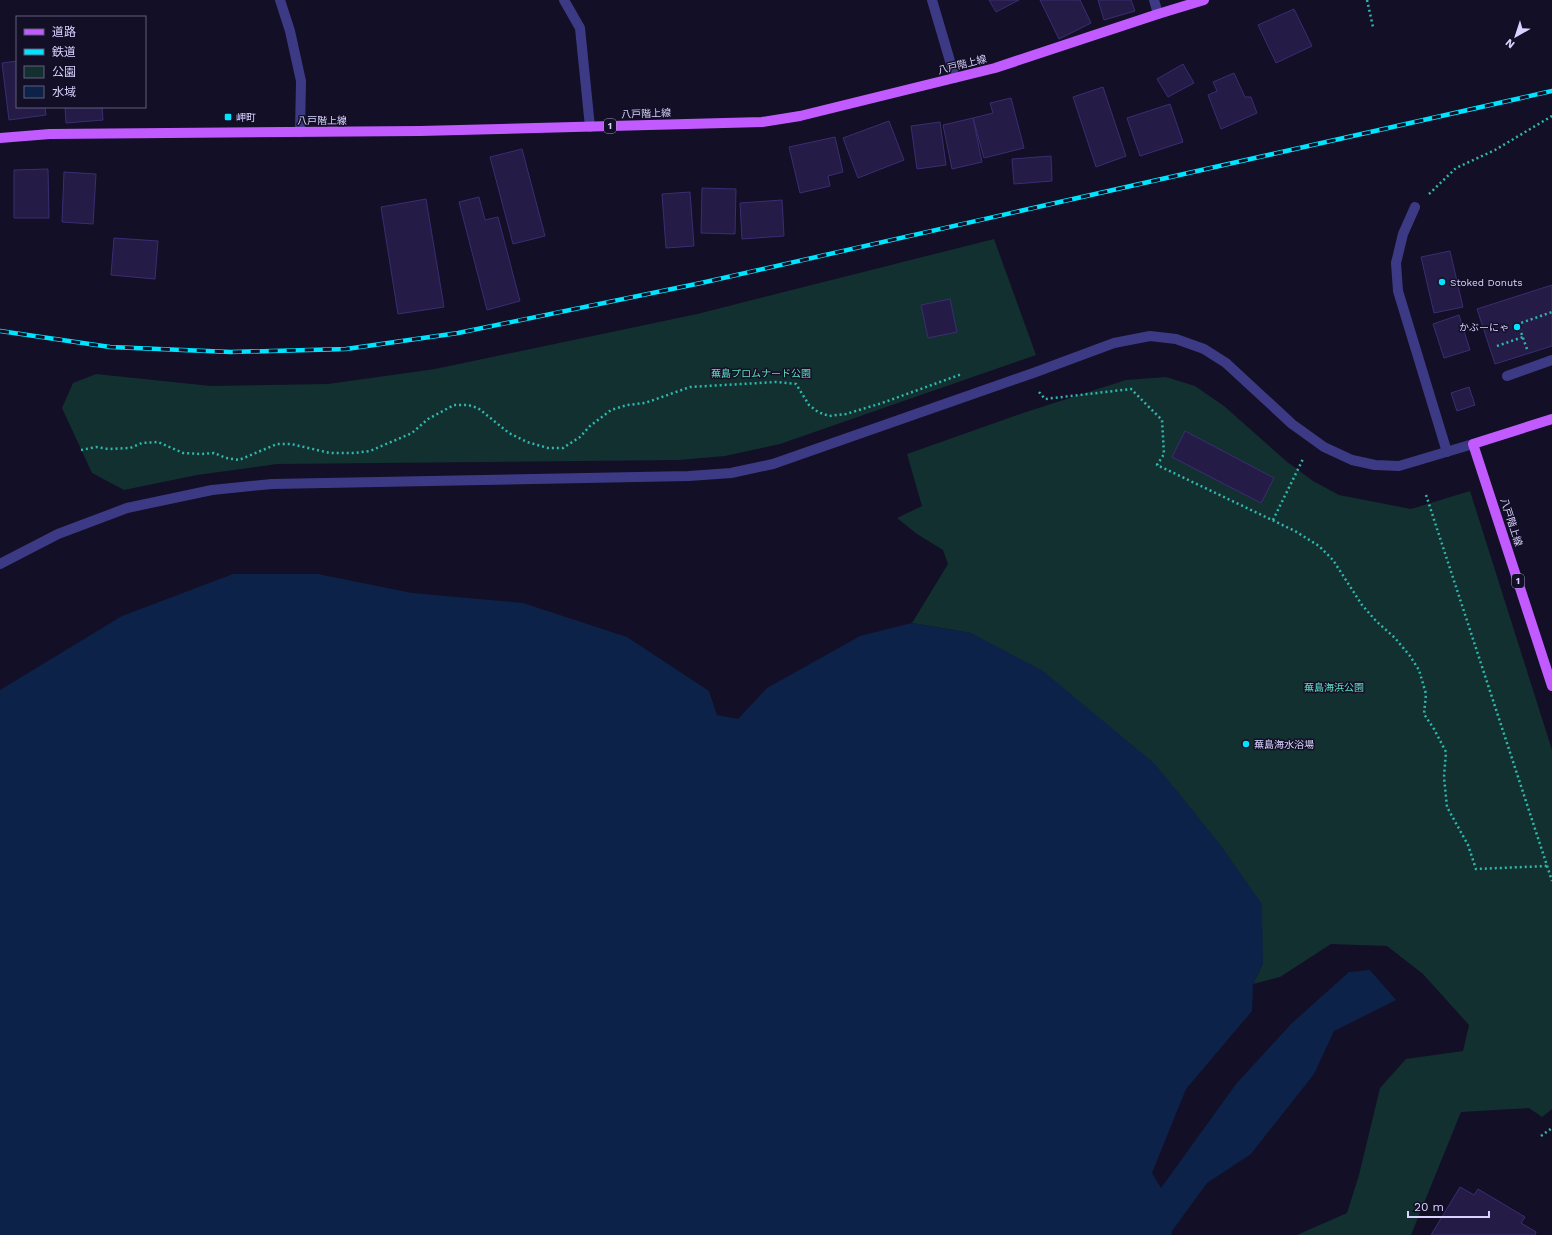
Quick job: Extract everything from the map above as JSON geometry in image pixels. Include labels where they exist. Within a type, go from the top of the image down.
[{"type":"main road","name":"八戸階上線","points":[[0,138],[50,134],[300,132],[590,127],[762,122],[800,116],[994,68],[1204,0]]},
{"type":"main road","points":[[1474,444],[1552,419]]},
{"type":"main road","name":"八戸階上線","points":[[1474,444],[1552,686]]},
{"type":"street","points":[[280,0],[290,31],[301,81],[300,132]]},
{"type":"street","points":[[564,0],[580,28],[590,127]]},
{"type":"street","points":[[932,0],[956,78]]},
{"type":"street","points":[[1154,0],[1158,14]]},
{"type":"street","points":[[1415,207],[1403,234],[1396,263],[1398,291],[1447,452]]},
{"type":"street","points":[[0,564],[58,534],[127,508],[212,490],[272,484],[626,478],[731,473],[773,464],[1036,372],[1114,342],[1150,336],[1176,339],[1204,349],[1226,363],[1292,424],[1324,447],[1352,460],[1375,465],[1399,466],[1474,444]]},
{"type":"street","points":[[1507,376],[1552,360]]},
{"type":"path","points":[[1368,0],[1373,27]]},
{"type":"path","points":[[1415,207],[1456,168],[1495,150],[1552,116]]},
{"type":"path","points":[[1533,366],[1518,324],[1552,312]]},
{"type":"path","points":[[1497,346],[1523,337]]},
{"type":"path","points":[[82,450],[96,447],[108,449],[130,448],[142,442],[158,442],[183,453],[214,453],[226,458],[239,460],[277,444],[291,444],[330,454],[370,451],[412,433],[428,419],[454,405],[468,405],[478,408],[509,433],[526,442],[548,448],[563,448],[580,437],[590,426],[612,410],[627,405],[645,403],[690,387],[776,382],[796,384],[809,405],[818,412],[829,416],[846,414],[882,403],[962,374]]},
{"type":"path","points":[[1037,389],[1046,399],[1131,389],[1162,420],[1164,454],[1157,465],[1273,520],[1295,531],[1319,546],[1333,560],[1362,605],[1376,621],[1395,638],[1419,670],[1426,694],[1424,714],[1446,752],[1444,777],[1447,807],[1468,845],[1476,869],[1547,866]]},
{"type":"path","points":[[1273,520],[1303,458]]},
{"type":"path","points":[[1426,495],[1552,881]]},
{"type":"path","points":[[1541,1136],[1552,1128]]},
{"type":"green space","name":"蕪島プロムナード公園","points":[[994,239],[1036,355],[780,444],[725,456],[679,460],[277,464],[197,475],[124,490],[92,473],[62,408],[73,383],[96,374],[211,386],[328,384],[435,369],[697,314]]},
{"type":"green space","name":"蕪島海浜公園","points":[[1166,377],[1195,386],[1224,406],[1286,461],[1313,481],[1339,495],[1411,509],[1470,491],[1552,750],[1552,1109],[1542,1117],[1529,1108],[1461,1112],[1411,1235],[1297,1235],[1347,1213],[1359,1175],[1380,1088],[1406,1059],[1463,1051],[1469,1025],[1423,974],[1387,946],[1331,944],[1280,977],[1253,984],[1263,963],[971,633],[912,623],[948,564],[943,550],[917,534],[897,518],[922,506],[907,454],[1026,412],[1126,380]]},
{"type":"water","points":[[233,574],[318,574],[412,593],[523,603],[627,637],[709,691],[717,715],[738,719],[767,688],[860,636],[912,623],[971,633],[1043,671],[1155,764],[1219,843],[1262,904],[1263,963],[1253,984],[1252,1011],[1186,1089],[1152,1173],[1161,1188],[1236,1084],[1291,1024],[1349,972],[1370,970],[1396,1000],[1334,1031],[1314,1074],[1251,1154],[1207,1183],[1172,1231],[1171,1235],[0,1235],[0,690],[122,616]]},
{"type":"building","points":[[989,0],[1019,0],[996,12]]},
{"type":"building","points":[[1040,0],[1080,0],[1091,23],[1059,39]]},
{"type":"building","points":[[1098,0],[1131,0],[1135,11],[1104,20]]},
{"type":"building","points":[[1294,9],[1312,46],[1276,63],[1258,25]]},
{"type":"building","points":[[16,61],[16,108],[45,108],[46,115],[9,120],[2,63]]},
{"type":"building","points":[[1183,64],[1194,83],[1168,97],[1157,79]]},
{"type":"building","points":[[1234,73],[1245,97],[1251,97],[1257,113],[1221,129],[1208,95],[1217,91],[1213,82]]},
{"type":"building","points":[[1103,87],[1126,156],[1096,167],[1073,97]]},
{"type":"building","points":[[1011,98],[1024,148],[984,158],[973,118],[993,113],[990,103]]},
{"type":"building","points":[[1170,104],[1183,142],[1140,156],[1127,118]]},
{"type":"building","points":[[65,108],[102,108],[103,120],[66,123]]},
{"type":"building","points":[[973,118],[982,162],[952,169],[943,125]]},
{"type":"building","points":[[889,121],[904,160],[858,178],[843,138]]},
{"type":"building","points":[[940,122],[946,165],[917,169],[911,126]]},
{"type":"building","points":[[835,137],[843,172],[828,176],[830,186],[800,193],[789,147]]},
{"type":"building","points":[[522,149],[545,236],[513,244],[490,157]]},
{"type":"building","points":[[1051,156],[1052,181],[1014,184],[1012,159]]},
{"type":"building","points":[[48,169],[49,218],[14,218],[14,170]]},
{"type":"building","points":[[64,172],[96,174],[93,224],[62,222]]},
{"type":"building","points":[[702,188],[736,189],[735,234],[701,233]]},
{"type":"building","points":[[690,192],[694,246],[666,248],[662,194]]},
{"type":"building","points":[[479,197],[485,220],[498,217],[520,301],[487,310],[459,202]]},
{"type":"building","points":[[426,199],[444,307],[398,314],[381,207]]},
{"type":"building","points":[[782,200],[784,236],[742,239],[740,203]]},
{"type":"building","points":[[114,238],[158,241],[155,279],[111,275]]},
{"type":"building","name":"Stoked Donuts","points":[[1450,251],[1463,307],[1434,313],[1421,257]]},
{"type":"building","name":"かぶーにゃ","points":[[1552,285],[1552,346],[1495,364],[1477,309]]},
{"type":"building","points":[[950,299],[957,332],[928,338],[921,305]]},
{"type":"building","points":[[1459,315],[1470,350],[1444,358],[1433,324]]},
{"type":"building","points":[[1469,387],[1475,405],[1457,411],[1451,393]]},
{"type":"building","points":[[1185,431],[1274,478],[1261,503],[1172,457]]},
{"type":"building","points":[[1460,1187],[1474,1195],[1478,1189],[1525,1217],[1521,1223],[1536,1232],[1535,1235],[1431,1235]]},
{"type":"railway","points":[[0,331],[110,347],[231,352],[346,349],[458,333],[701,283],[1552,91]]},
{"type":"place","name":"岬町","points":[[228,117]]},
{"type":"place","name":"Stoked Donuts","points":[[1442,282]]},
{"type":"place","name":"かぶーにゃ","points":[[1517,327]]},
{"type":"place","name":"蕪島海水浴場","points":[[1246,744]]}]
